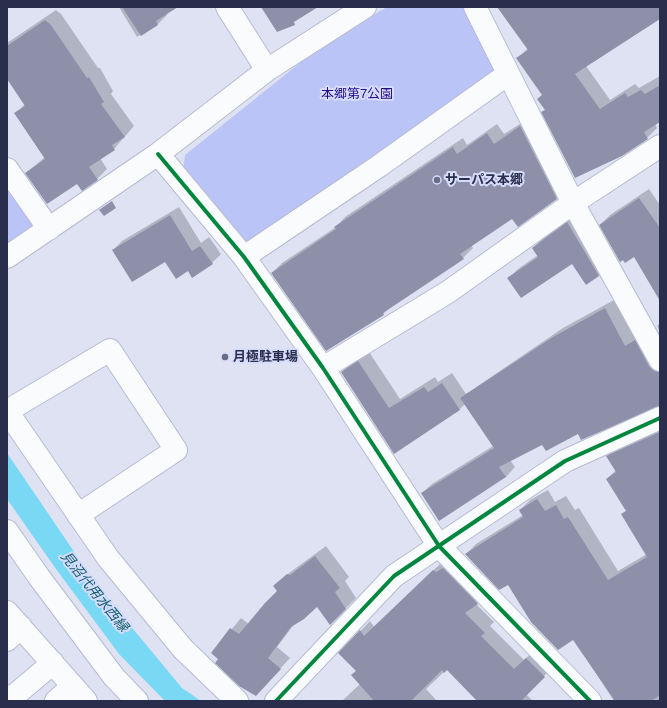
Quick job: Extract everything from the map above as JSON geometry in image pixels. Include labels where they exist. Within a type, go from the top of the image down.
[{"type":"street","points":[[227,7],[266,70]]},
{"type":"street","points":[[7,257],[158,154],[266,70],[364,7]]},
{"type":"street","points":[[474,7],[573,203],[660,360]]},
{"type":"street","points":[[244,257],[379,166],[508,74]]},
{"type":"street","points":[[323,368],[448,292],[573,203],[660,146]]},
{"type":"street","points":[[158,154],[244,257],[323,368],[439,546],[590,701]]},
{"type":"street","points":[[7,169],[49,229]]},
{"type":"street","points":[[78,515],[176,450],[110,350],[7,411],[78,515],[108,558],[183,649],[237,701]]},
{"type":"street","points":[[276,701],[394,576],[565,461],[660,418]]},
{"type":"street","points":[[7,531],[39,577],[109,670],[137,701]]},
{"type":"street","points":[[12,626],[53,664],[80,693],[56,701]]},
{"type":"street","points":[[7,697],[15,695],[53,664]]},
{"type":"green space","name":"本郷第7公園","points":[[387,7],[463,7],[496,68],[495,74],[246,242],[234,241],[183,170],[185,155],[321,46]]},
{"type":"green space","points":[[7,169],[49,229],[7,257]]},
{"type":"water","name":"見沼代用水西縁","points":[[7,453],[77,556],[95,587],[99,588],[182,688],[201,701],[165,701],[119,654],[56,569],[7,499]]},
{"type":"building","points":[[122,7],[178,7],[156,21],[158,25],[141,36]]},
{"type":"building","points":[[261,7],[318,7],[294,22],[295,25],[277,32]]},
{"type":"building","points":[[497,7],[660,7],[660,19],[575,74],[600,109],[625,93],[628,97],[641,90],[645,94],[660,85],[660,122],[644,132],[648,139],[622,156],[575,178],[541,112],[545,110],[537,99],[542,95],[516,58],[528,50]]},
{"type":"building","points":[[45,20],[51,25],[87,78],[89,77],[104,102],[101,104],[125,137],[112,145],[115,150],[89,167],[98,180],[82,191],[77,184],[47,204],[25,173],[45,159],[14,113],[25,106],[7,79],[7,46]]},
{"type":"building","points":[[520,126],[557,199],[518,227],[512,219],[460,254],[464,259],[383,313],[384,315],[326,351],[271,273],[336,229],[334,227],[453,147],[457,154],[487,133],[494,144]]},
{"type":"building","points":[[639,198],[660,228],[660,301],[634,257],[625,263],[623,260],[620,262],[599,225]]},
{"type":"building","points":[[112,201],[116,208],[104,216],[99,210]]},
{"type":"building","points":[[170,215],[192,251],[200,246],[213,264],[192,278],[188,271],[176,279],[165,262],[132,282],[112,250]]},
{"type":"building","points":[[567,222],[599,276],[586,285],[572,264],[521,298],[507,278],[538,257],[532,248]]},
{"type":"building","points":[[605,308],[625,346],[635,340],[649,366],[654,371],[660,372],[660,406],[581,440],[578,434],[546,451],[542,445],[499,467],[506,477],[439,521],[421,493],[494,448],[460,398],[553,337]]},
{"type":"building","points":[[358,361],[389,408],[424,387],[428,392],[442,383],[460,410],[394,454],[341,372]]},
{"type":"building","points":[[660,432],[660,695],[651,701],[615,701],[573,640],[558,650],[531,622],[508,585],[499,590],[465,554],[523,517],[519,510],[537,499],[545,511],[556,505],[564,519],[568,517],[608,580],[647,557],[621,514],[626,511],[606,479],[616,472],[606,456]]},
{"type":"building","points":[[315,556],[340,588],[335,592],[346,609],[330,625],[317,607],[304,619],[291,627],[268,658],[281,669],[256,696],[239,686],[215,663],[218,659],[211,653],[230,628],[239,634],[277,591],[273,586],[287,574],[290,575]]},
{"type":"building","points":[[443,568],[478,604],[465,613],[485,633],[481,636],[514,669],[526,658],[545,677],[521,701],[477,701],[447,670],[444,673],[442,670],[411,701],[374,701],[351,675],[356,671],[338,653],[360,630],[364,636],[433,570],[436,572]]},
{"type":"cycle path","points":[[158,154],[244,257],[323,368],[439,546],[590,701]]},
{"type":"cycle path","points":[[276,701],[394,576],[565,461],[660,418]]},
{"type":"place","name":"サーパス本郷","points":[[437,180]]},
{"type":"place","name":"月極駐車場","points":[[225,357]]}]
